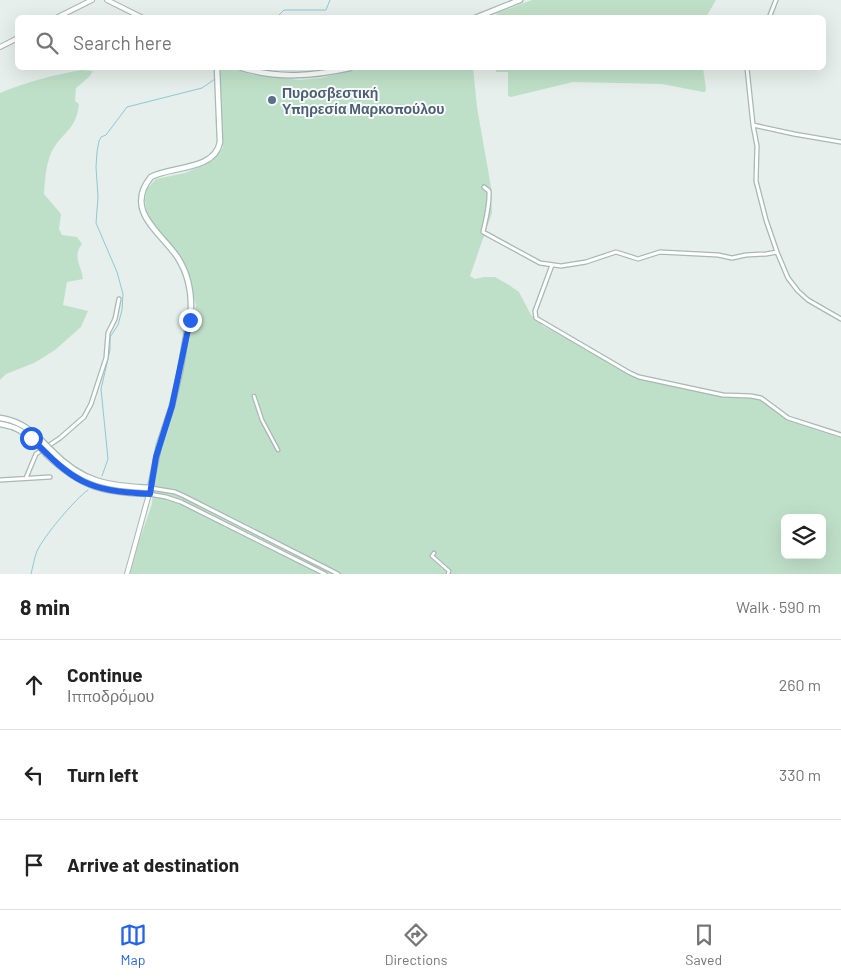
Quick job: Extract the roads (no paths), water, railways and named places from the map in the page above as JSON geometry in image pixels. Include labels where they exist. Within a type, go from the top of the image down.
[{"type":"main road","points":[[482,15],[520,0]]},
{"type":"main road","points":[[0,424],[21,431],[69,474],[92,486],[113,492],[150,494],[159,445],[172,406],[191,307],[191,296],[178,257],[148,222],[144,213],[142,197],[151,177],[202,162],[216,150],[220,142],[218,70]]},
{"type":"main road","points":[[250,70],[309,76],[340,70]]},
{"type":"main road","points":[[0,418],[19,423],[29,429],[68,466],[94,481],[114,486],[150,488]]},
{"type":"street","points":[[61,15],[85,1],[92,0]]},
{"type":"street","points":[[107,0],[137,15]]},
{"type":"street","points":[[770,15],[776,0]]},
{"type":"street","points":[[0,48],[15,40]]},
{"type":"street","points":[[747,70],[757,146],[756,181],[776,252],[788,278],[798,291],[808,300],[841,319]]},
{"type":"street","points":[[753,125],[841,142]]},
{"type":"street","points":[[484,187],[489,191],[489,198],[488,214],[483,232],[531,259],[552,265],[570,266],[616,252],[638,259],[660,252],[718,255],[732,258],[776,252]]},
{"type":"street","points":[[552,265],[535,311],[536,318],[615,365],[646,379],[723,395],[761,398],[788,418],[841,435]]},
{"type":"street","points":[[26,478],[36,454],[60,438],[84,417],[91,404],[106,358],[108,333],[116,319],[119,300]]},
{"type":"street","points":[[254,396],[262,420],[278,450]]},
{"type":"street","points":[[0,480],[50,477]]},
{"type":"street","points":[[150,488],[175,492],[338,574]]},
{"type":"street","points":[[128,574],[150,494],[166,496],[181,502],[325,574]]},
{"type":"street","points":[[258,541],[261,536]]},
{"type":"street","points":[[434,553],[432,556],[449,571],[448,574]]},
{"type":"waterway","points":[[279,15],[284,10],[326,10],[330,0]]},
{"type":"waterway","points":[[102,476],[108,459],[101,389],[110,350],[110,337],[118,325],[122,310],[123,294],[117,272],[96,223],[98,197],[96,167],[99,141],[101,137],[106,135],[127,107],[202,88],[215,79]]},
{"type":"waterway","points":[[31,574],[37,551],[46,536],[68,509],[88,490]]},
{"type":"place","name":"Πυροσβεστική Υπηρεσία Μαρκοπούλου","points":[[272,100]]}]
